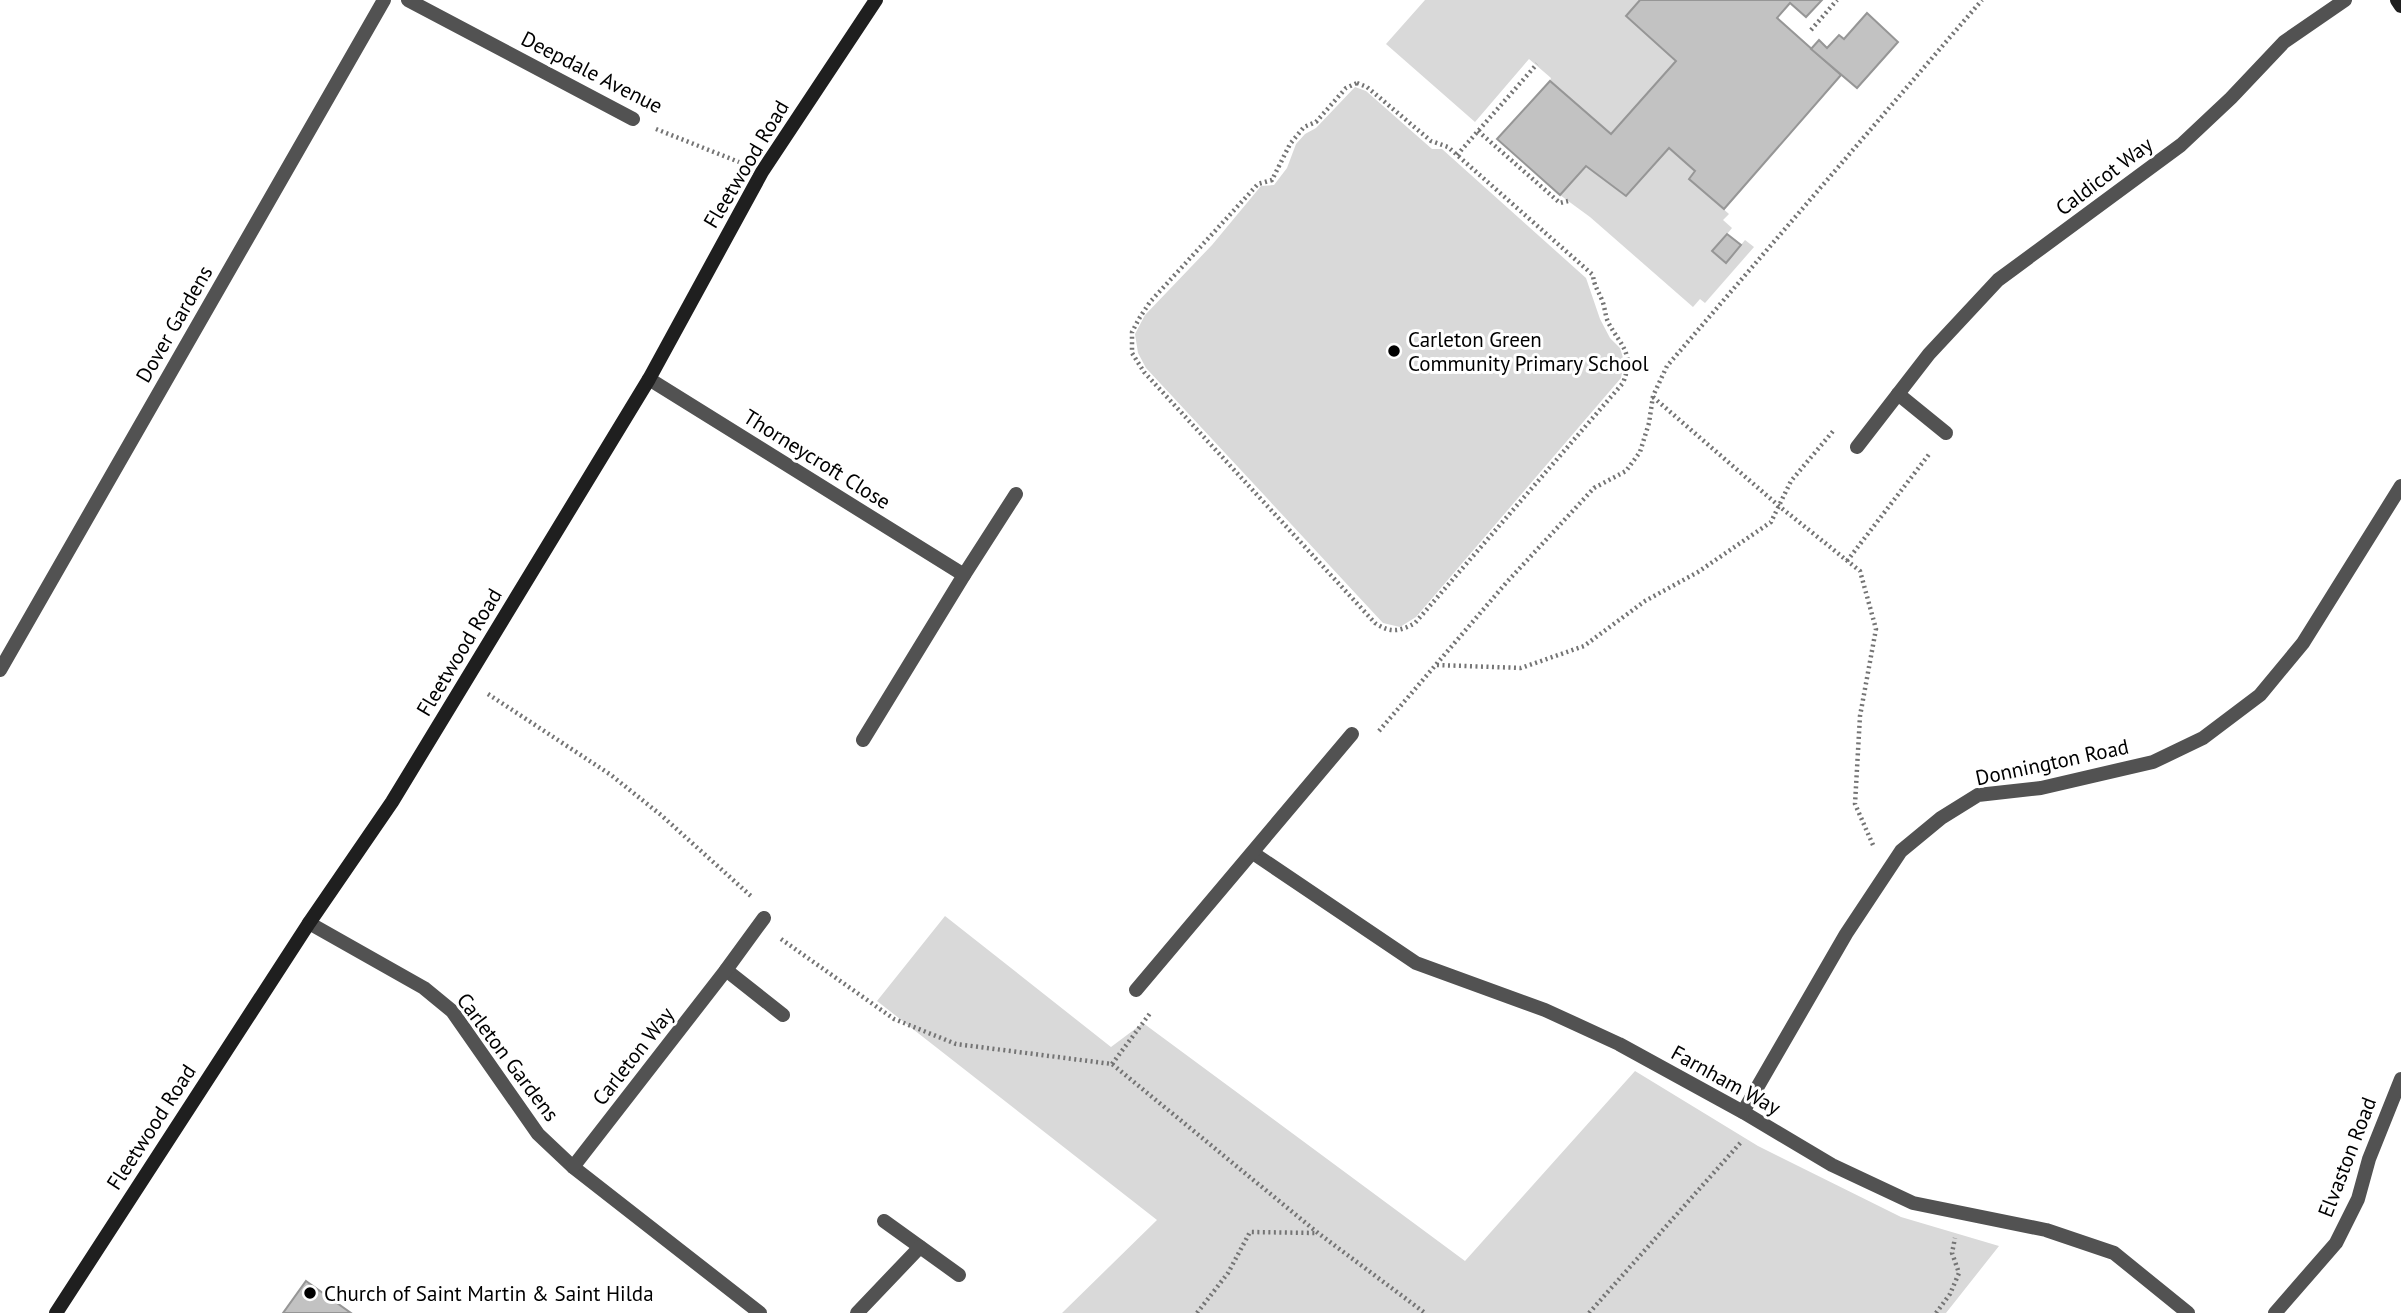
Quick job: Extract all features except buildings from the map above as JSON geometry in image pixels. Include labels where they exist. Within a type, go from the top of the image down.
[{"type":"main road","name":"Fleetwood Road","points":[[56,1313],[309,923],[387,810],[649,379],[762,172],[876,0]]},
{"type":"main road","points":[[2397,0],[2401,6]]},
{"type":"street","name":"Dover Gardens","points":[[0,670],[384,0]]},
{"type":"street","name":"Deepdale Avenue","points":[[408,0],[633,119]]},
{"type":"street","name":"Caldicot Way","points":[[1857,447],[1929,354],[1998,280],[2181,145],[2284,43],[2345,0]]},
{"type":"street","name":"Thorneycroft Close","points":[[649,379],[964,575]]},
{"type":"street","points":[[1898,394],[1946,433]]},
{"type":"street","name":"Donnington Road","points":[[1743,1112],[1846,934],[1900,851],[1941,818],[1978,795],[2041,788],[2153,762],[2203,738],[2260,695],[2302,643],[2401,486]]},
{"type":"street","points":[[863,740],[1016,494]]},
{"type":"street","points":[[1136,990],[1352,734]]},
{"type":"street","name":"Farnham Way","points":[[1253,853],[1416,963],[1545,1010],[1619,1045],[1743,1112],[1832,1165],[1913,1203],[2046,1230],[2114,1253],[2188,1313]]},
{"type":"street","name":"Carleton Way","points":[[573,1167],[762,920]]},
{"type":"street","name":"Carleton Gardens","points":[[309,923],[424,988],[452,1011],[538,1134],[573,1167],[760,1313]]},
{"type":"street","points":[[726,970],[783,1015]]},
{"type":"street","name":"Elvaston Road","points":[[2275,1313],[2336,1243],[2358,1199],[2369,1159],[2401,1079]]},
{"type":"street","points":[[884,1221],[958,1275]]},
{"type":"street","points":[[857,1313],[920,1247]]},
{"type":"path","points":[[1811,30],[1837,0]]},
{"type":"path","points":[[1352,734],[1375,735],[1506,583],[1594,488],[1626,471],[1640,452],[1649,423],[1653,396],[1667,366],[1982,0]]},
{"type":"path","points":[[1457,155],[1537,64]]},
{"type":"path","points":[[1357,83],[1367,86],[1431,141],[1448,147],[1457,155],[1592,275],[1594,288],[1601,297],[1607,320],[1625,348],[1629,360],[1628,371],[1623,383],[1415,623],[1402,631],[1386,630],[1375,623],[1144,372],[1132,353],[1132,332],[1150,302],[1258,184],[1272,180],[1290,144],[1304,127],[1316,122],[1346,88],[1357,83]]},
{"type":"path","name":"Deepdale Avenue","points":[[633,119],[762,172]]},
{"type":"path","points":[[1478,131],[1560,203],[1568,201]]},
{"type":"path","points":[[1653,396],[1779,506],[1860,571],[1876,629],[1860,716],[1855,804],[1885,874]]},
{"type":"path","points":[[1436,665],[1521,668],[1584,646],[1646,601],[1698,572],[1771,522],[1791,481],[1836,427],[1857,447]]},
{"type":"path","points":[[1847,561],[1946,433]]},
{"type":"path","points":[[466,680],[611,775],[752,895],[762,920],[894,1019],[956,1044],[1112,1064],[1318,1233],[1425,1313]]},
{"type":"path","points":[[1112,1064],[1156,1005],[1148,976]]},
{"type":"path","points":[[1589,1313],[1745,1138]]},
{"type":"path","points":[[1936,1313],[1950,1294],[1959,1273],[1952,1253],[1959,1212]]},
{"type":"path","points":[[1197,1313],[1228,1273],[1250,1232],[1318,1233]]},
{"type":"shaded area","points":[[1425,0],[1640,0],[1626,16],[1676,61],[1611,134],[1529,59],[1475,122],[1386,44]]},
{"type":"shaded area","points":[[1355,87],[1366,91],[1432,149],[1442,149],[1586,278],[1600,319],[1610,338],[1620,348],[1624,361],[1621,378],[1416,617],[1400,627],[1383,623],[1146,368],[1138,353],[1135,334],[1145,315],[1212,245],[1261,186],[1274,185],[1287,168],[1296,144],[1305,134],[1316,128]]},
{"type":"shaded area","points":[[1669,148],[1695,171],[1689,179],[1729,214],[1723,220],[1732,228],[1713,251],[1726,263],[1745,240],[1754,247],[1705,303],[1700,299],[1693,307],[1590,217],[1560,195],[1586,166],[1626,196]]},
{"type":"shaded area","points":[[945,916],[1111,1047],[1143,1023],[1465,1261],[1635,1071],[1758,1146],[1901,1217],[1999,1246],[1946,1313],[1062,1313],[1157,1220],[877,1001]]},
{"type":"place","name":"Carleton Green Community Primary School","points":[[1394,351]]},
{"type":"place","name":"Church of Saint Martin & Saint Hilda","points":[[310,1293]]}]
